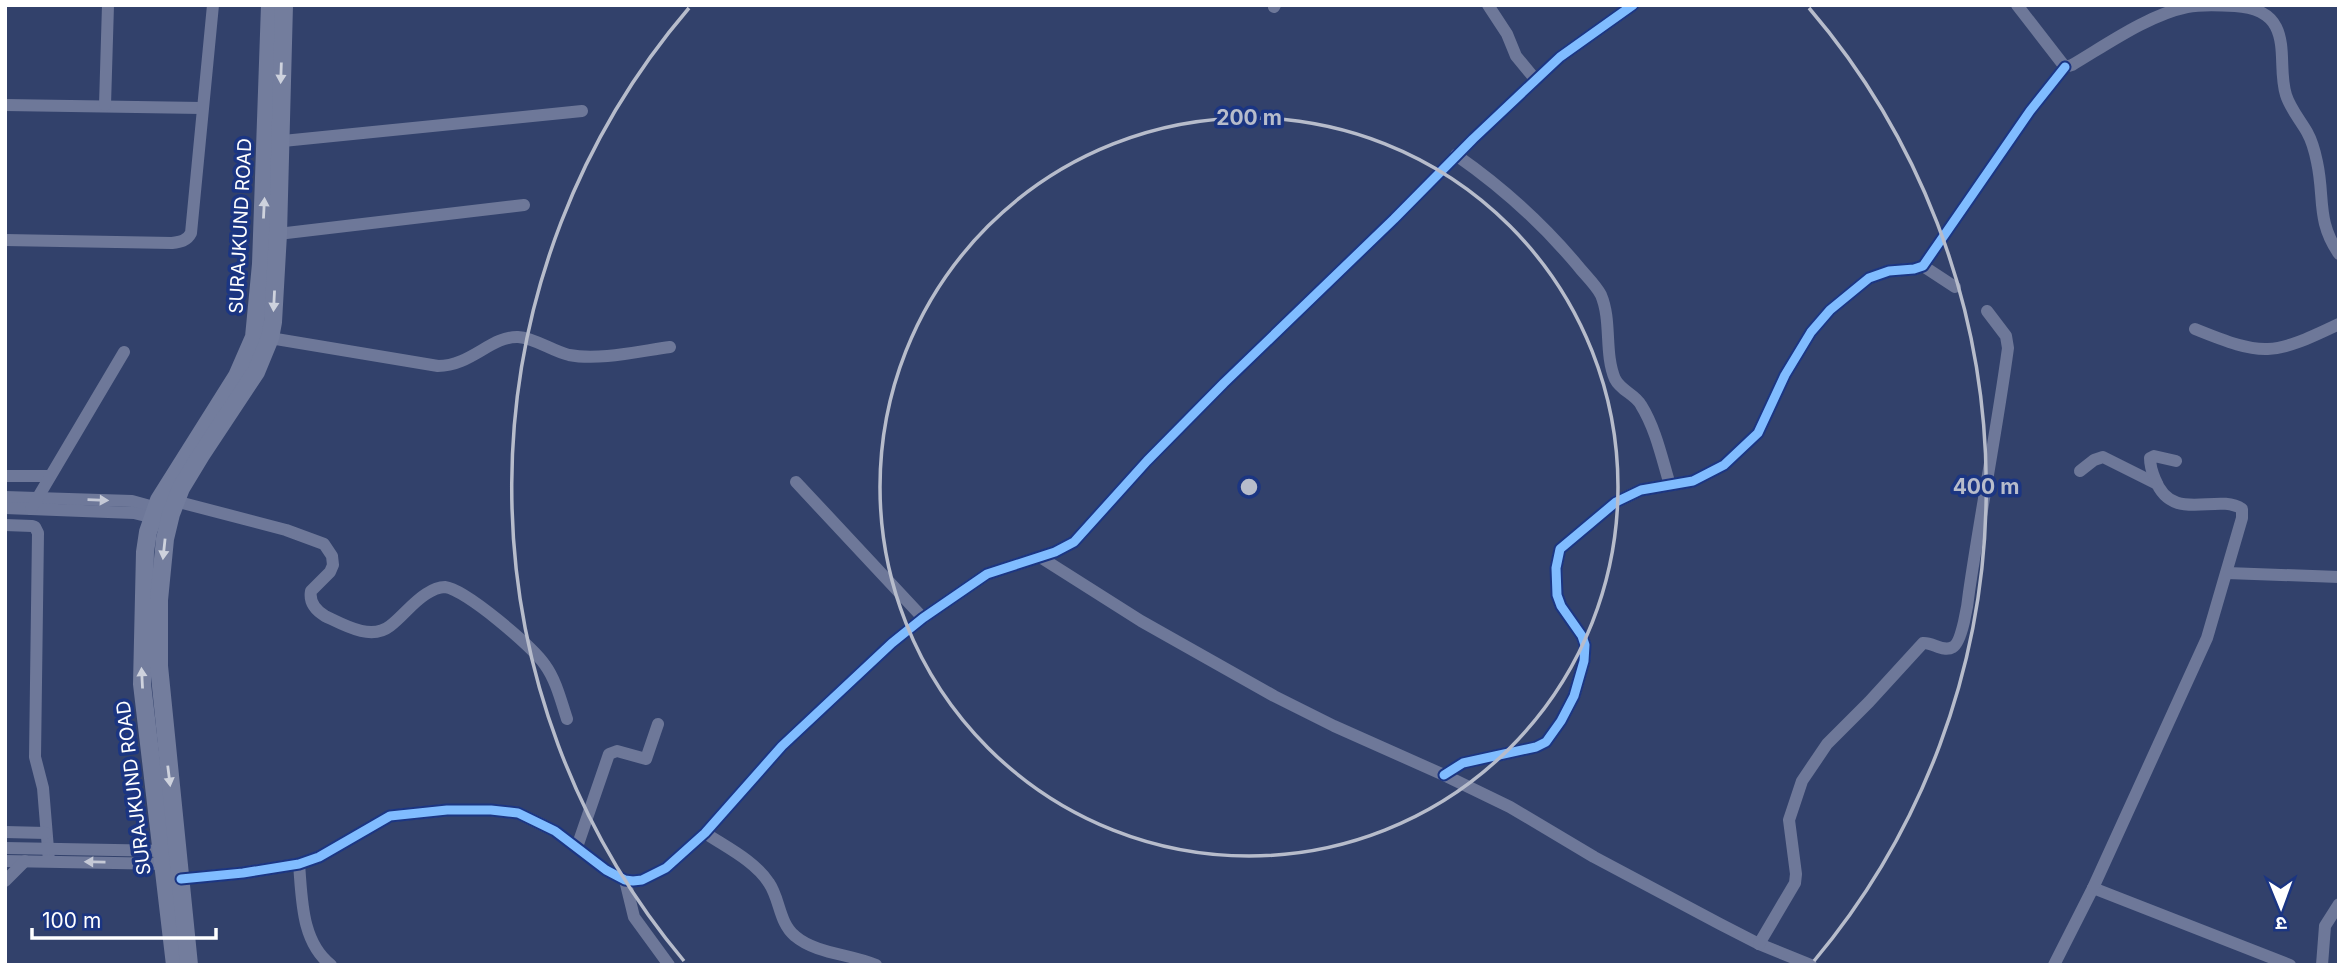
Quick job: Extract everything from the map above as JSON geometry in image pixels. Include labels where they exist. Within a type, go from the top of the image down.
[{"type":"main road","name":"SURAJKUND ROAD","points":[[165,512],[256,372],[270,338],[278,234],[272,142],[270,5]]},
{"type":"main road","name":"SURAJKUND ROAD","points":[[175,965],[173,862],[159,666],[159,600],[165,512],[237,376],[254,337],[284,5]]},
{"type":"main road","name":"SURAJKUND ROAD","points":[[173,862],[190,965]]},
{"type":"street","points":[[105,105],[108,5]]},
{"type":"street","points":[[5,240],[172,243],[185,240],[191,233],[213,5]]},
{"type":"street","points":[[1488,5],[1507,34],[1516,56],[1535,79]]},
{"type":"street","points":[[5,848],[49,855],[173,862],[243,873],[319,858],[390,816],[447,810],[491,810],[518,813],[555,831],[606,870],[625,880],[642,880],[656,874],[679,858],[705,832],[782,746],[892,643],[923,618],[988,574],[1065,548],[1074,542],[1147,461],[1224,383],[1535,79],[1579,43],[1633,5]]},
{"type":"street","points":[[2017,5],[2065,66]]},
{"type":"street","points":[[1444,775],[1462,763],[1536,747],[1551,736],[1574,696],[1581,677],[1585,652],[1582,636],[1559,601],[1556,579],[1558,553],[1568,541],[1616,502],[1641,490],[1693,481],[1716,470],[1751,440],[1764,423],[1784,375],[1811,332],[1843,297],[1859,284],[1881,273],[1897,269],[1918,269],[1923,266],[2030,111],[2065,66],[2072,65],[2165,13],[2186,7],[2244,7],[2267,16],[2276,26],[2280,42],[2283,83],[2287,98],[2312,145],[2320,175],[2324,226],[2339,254]]},
{"type":"street","points":[[5,105],[202,108]]},
{"type":"street","points":[[272,142],[582,111]]},
{"type":"street","points":[[1456,155],[1487,177],[1535,219],[1597,289],[1605,310],[1614,376],[1620,386],[1642,406],[1670,485]]},
{"type":"street","points":[[278,234],[524,205]]},
{"type":"street","points":[[1923,266],[1955,287]]},
{"type":"street","points":[[1759,944],[1795,883],[1788,820],[1802,781],[1815,760],[1826,744],[1923,643],[1950,649],[1958,642],[1968,599],[2008,348],[2006,336],[1987,311]]},
{"type":"street","points":[[2195,329],[2227,342],[2274,350],[2303,341],[2339,324]]},
{"type":"street","points":[[270,338],[438,366],[459,364],[504,340],[517,337],[561,353],[583,357],[670,347]]},
{"type":"street","points":[[34,504],[124,352]]},
{"type":"street","points":[[2054,965],[2093,888],[2207,638],[2242,518],[2242,509],[2228,504],[2197,506],[2178,502],[2163,492],[2157,484],[2150,458],[2154,456],[2176,461]]},
{"type":"street","points":[[2080,471],[2094,460],[2103,457],[2157,484]]},
{"type":"street","points":[[5,476],[50,476]]},
{"type":"street","points":[[796,482],[923,618]]},
{"type":"street","points":[[5,497],[34,504],[134,513],[165,512],[286,530],[324,544],[332,556],[333,565],[330,572],[311,591],[312,603],[320,613],[359,630],[376,632],[389,627],[419,598],[436,588],[446,587],[459,592],[473,600],[538,656],[552,678],[567,719]]},
{"type":"street","points":[[5,508],[34,504]]},
{"type":"street","points":[[5,525],[35,527],[38,533],[35,757],[43,788],[49,855]]},
{"type":"street","points":[[1040,557],[1141,621],[1274,696],[1532,819],[1594,857],[1759,944],[1811,965]]},
{"type":"street","points":[[2227,573],[2339,577]]},
{"type":"street","points":[[577,847],[609,754],[617,751],[646,759],[658,724]]},
{"type":"street","points":[[5,832],[46,833]]},
{"type":"street","points":[[705,832],[764,875],[776,894],[784,921],[793,934],[817,947],[876,965]]},
{"type":"street","points":[[5,861],[25,861],[49,855]]},
{"type":"street","points":[[5,881],[25,861]]},
{"type":"street","points":[[299,864],[303,903],[311,939],[318,953],[331,965]]},
{"type":"street","points":[[625,880],[634,917],[669,965]]},
{"type":"street","points":[[2093,888],[2290,965]]},
{"type":"street","points":[[2322,965],[2326,926],[2339,904]]},
{"type":"cycle path","points":[[181,879],[299,864],[319,857],[390,816],[447,810],[518,813],[555,831],[606,870],[625,880],[642,880],[666,868],[705,833],[782,746],[892,643],[923,618],[987,574],[1055,552],[1074,542],[1147,461],[1224,383],[1473,139],[1560,57],[1633,5]]},
{"type":"cycle path","points":[[1444,775],[1463,763],[1536,747],[1546,742],[1574,696],[1584,661],[1585,645],[1557,595],[1556,568],[1560,549],[1616,502],[1641,490],[1693,481],[1724,465],[1758,433],[1785,375],[1811,332],[1830,310],[1869,278],[1889,271],[1923,266],[2030,111],[2065,67]]}]
